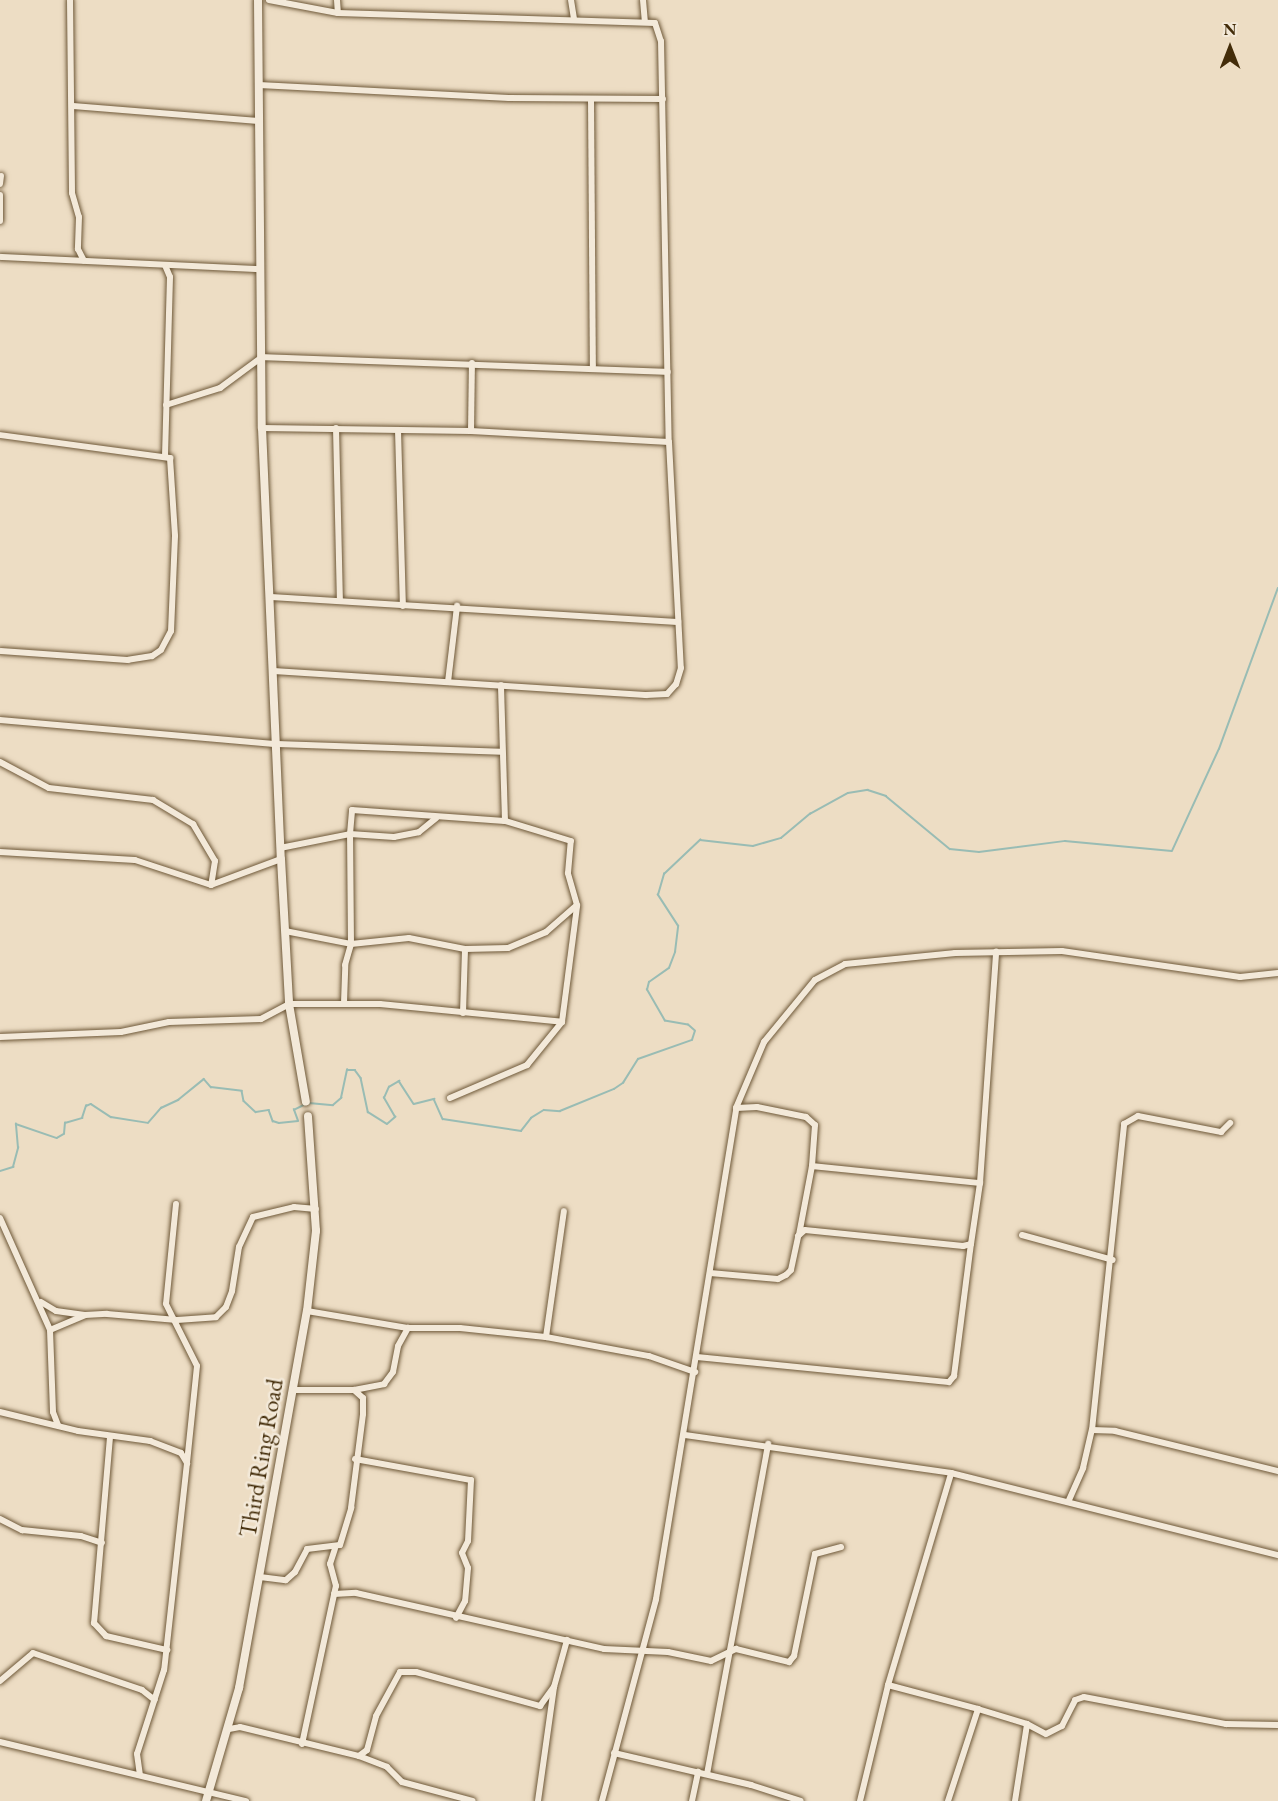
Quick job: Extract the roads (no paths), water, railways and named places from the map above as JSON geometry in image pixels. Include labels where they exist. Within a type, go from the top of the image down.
[{"type":"street","points":[[70,0],[73,106],[72,193],[79,217],[78,249],[84,261]]},
{"type":"street","points":[[258,0],[258,269],[262,428],[277,744],[280,859],[289,1004],[308,1116]]},
{"type":"street","points":[[269,0],[338,14],[655,23],[661,41],[669,442],[681,668],[676,684],[667,694],[273,671]]},
{"type":"street","points":[[337,0],[338,14]]},
{"type":"street","points":[[572,0],[573,20]]},
{"type":"street","points":[[643,0],[645,22]]},
{"type":"street","points":[[259,86],[591,99],[663,99]]},
{"type":"street","points":[[591,99],[593,366]]},
{"type":"street","points":[[73,106],[258,121]]},
{"type":"street","points":[[0,184],[1,176]]},
{"type":"street","points":[[0,195],[0,221]]},
{"type":"street","points":[[0,257],[258,269]]},
{"type":"street","points":[[165,265],[170,277],[165,456]]},
{"type":"street","points":[[166,405],[220,388],[262,357],[593,366],[668,372]]},
{"type":"street","points":[[471,431],[472,363]]},
{"type":"street","points":[[262,428],[471,431],[669,442]]},
{"type":"street","points":[[336,428],[340,601]]},
{"type":"street","points":[[398,430],[403,606]]},
{"type":"street","points":[[0,435],[165,456],[174,465],[175,536],[171,631],[161,650],[152,656],[128,660],[0,651]]},
{"type":"street","points":[[270,597],[403,606],[457,606],[678,622]]},
{"type":"street","points":[[448,682],[457,606]]},
{"type":"street","points":[[501,685],[501,752],[505,821]]},
{"type":"street","points":[[0,720],[277,744],[501,752]]},
{"type":"street","points":[[0,762],[49,788],[153,800],[193,824],[215,861],[211,885]]},
{"type":"street","points":[[344,1003],[345,966],[351,944],[350,834],[352,810],[436,818],[505,821],[572,841],[568,873],[577,906],[562,1022],[527,1065],[450,1098]]},
{"type":"street","points":[[280,848],[350,834],[411,833],[436,818]]},
{"type":"street","points":[[0,852],[135,860],[211,885],[280,859]]},
{"type":"street","points":[[285,931],[351,944],[409,938],[465,949],[508,948],[546,932],[577,906]]},
{"type":"street","points":[[463,1013],[465,949]]},
{"type":"street","points":[[602,1801],[644,1651],[685,1435],[736,1108],[764,1042],[815,980],[845,964],[996,952],[1062,951],[1240,977],[1278,973]]},
{"type":"street","points":[[697,1357],[949,1382],[954,1376],[980,1183],[996,952]]},
{"type":"street","points":[[0,1038],[121,1032],[169,1022],[261,1019],[289,1004],[344,1003],[562,1022]]},
{"type":"street","points":[[710,1273],[778,1279],[791,1270],[812,1166],[815,1125],[807,1117],[757,1107],[736,1108]]},
{"type":"street","name":"Third Ring Road","points":[[207,1797],[229,1730],[260,1576],[307,1311],[316,1209],[308,1116]]},
{"type":"street","points":[[1069,1500],[1083,1468],[1092,1430],[1113,1260],[1122,1135],[1129,1119],[1138,1116],[1221,1132],[1230,1123]]},
{"type":"street","points":[[812,1166],[980,1183]]},
{"type":"street","points":[[140,1775],[137,1754],[155,1700],[167,1650],[187,1463],[190,1453],[197,1366],[177,1320],[166,1304],[176,1204]]},
{"type":"street","points":[[38,1297],[45,1307],[85,1315],[177,1320],[216,1317],[226,1307],[239,1247],[253,1217],[294,1207],[316,1209]]},
{"type":"street","points":[[546,1338],[564,1211]]},
{"type":"street","points":[[0,1218],[38,1297],[50,1330],[53,1412],[58,1425]]},
{"type":"street","points":[[798,1236],[805,1230],[963,1246],[971,1244]]},
{"type":"street","points":[[1022,1236],[1113,1260]]},
{"type":"street","points":[[307,1311],[408,1328],[460,1328],[546,1338],[649,1356],[695,1371]]},
{"type":"street","points":[[50,1330],[85,1315]]},
{"type":"street","points":[[292,1390],[354,1390],[384,1384],[393,1372],[408,1328]]},
{"type":"street","points":[[302,1744],[336,1586],[330,1564],[335,1549],[340,1545],[351,1508],[355,1459],[364,1404],[354,1390]]},
{"type":"street","points":[[0,1412],[18,1419],[110,1437],[150,1441],[181,1453],[190,1453]]},
{"type":"street","points":[[1092,1430],[1115,1431],[1278,1471]]},
{"type":"street","points":[[685,1435],[768,1444],[951,1473],[1069,1500],[1236,1547],[1278,1555]]},
{"type":"street","points":[[110,1437],[94,1623],[106,1636],[167,1650]]},
{"type":"street","points":[[707,1774],[768,1444]]},
{"type":"street","points":[[181,1453],[187,1463]]},
{"type":"street","points":[[355,1459],[471,1480],[468,1541],[462,1553],[468,1568],[465,1601],[456,1618]]},
{"type":"street","points":[[860,1801],[888,1685],[951,1473]]},
{"type":"street","points":[[0,1519],[22,1530],[81,1536],[102,1543]]},
{"type":"street","points":[[260,1576],[286,1580],[295,1572],[307,1549],[321,1545],[335,1549]]},
{"type":"street","points":[[334,1594],[356,1593],[456,1618],[597,1648],[668,1652],[711,1660],[736,1649],[789,1662],[794,1656],[815,1554],[841,1547]]},
{"type":"street","points":[[538,1801],[554,1687],[567,1640]]},
{"type":"street","points":[[0,1681],[33,1653],[142,1690],[155,1700]]},
{"type":"street","points":[[359,1756],[367,1750],[376,1716],[400,1672],[416,1672],[540,1706],[554,1687]]},
{"type":"street","points":[[888,1685],[1027,1724],[1046,1734],[1054,1734],[1062,1726],[1075,1700],[1084,1697],[1226,1724],[1278,1725]]},
{"type":"street","points":[[948,1801],[978,1709]]},
{"type":"street","points":[[1016,1801],[1027,1724]]},
{"type":"street","points":[[229,1730],[240,1727],[302,1744],[359,1756],[387,1767],[402,1782],[473,1801]]},
{"type":"street","points":[[0,1743],[140,1775],[207,1797],[246,1801]]},
{"type":"street","points":[[614,1753],[707,1774],[801,1801]]},
{"type":"street","points":[[692,1801],[698,1772]]},
{"type":"waterway","points":[[309,1103],[333,1105],[341,1098],[347,1070],[355,1070],[361,1078],[368,1112],[387,1124],[395,1117],[384,1098],[389,1087],[399,1081],[414,1104],[434,1099],[443,1119],[521,1131],[531,1118],[544,1110],[560,1111],[614,1089],[623,1083],[638,1059],[692,1040],[695,1031],[688,1025],[665,1021],[647,990],[649,982],[669,968],[675,952],[678,926],[658,895],[664,874],[700,840],[753,846],[781,838],[810,814],[848,793],[868,790],[886,796],[950,849],[979,852],[1065,841],[1172,851],[1219,749],[1278,588]]},
{"type":"waterway","points":[[0,1171],[13,1167],[18,1148],[16,1124],[57,1138],[64,1134],[65,1123],[82,1118],[86,1106],[91,1104],[111,1117],[148,1123],[161,1108],[178,1100],[204,1079],[211,1087],[242,1091],[244,1101],[256,1112],[269,1110],[273,1121],[279,1123],[298,1121],[294,1110],[304,1105]]}]
